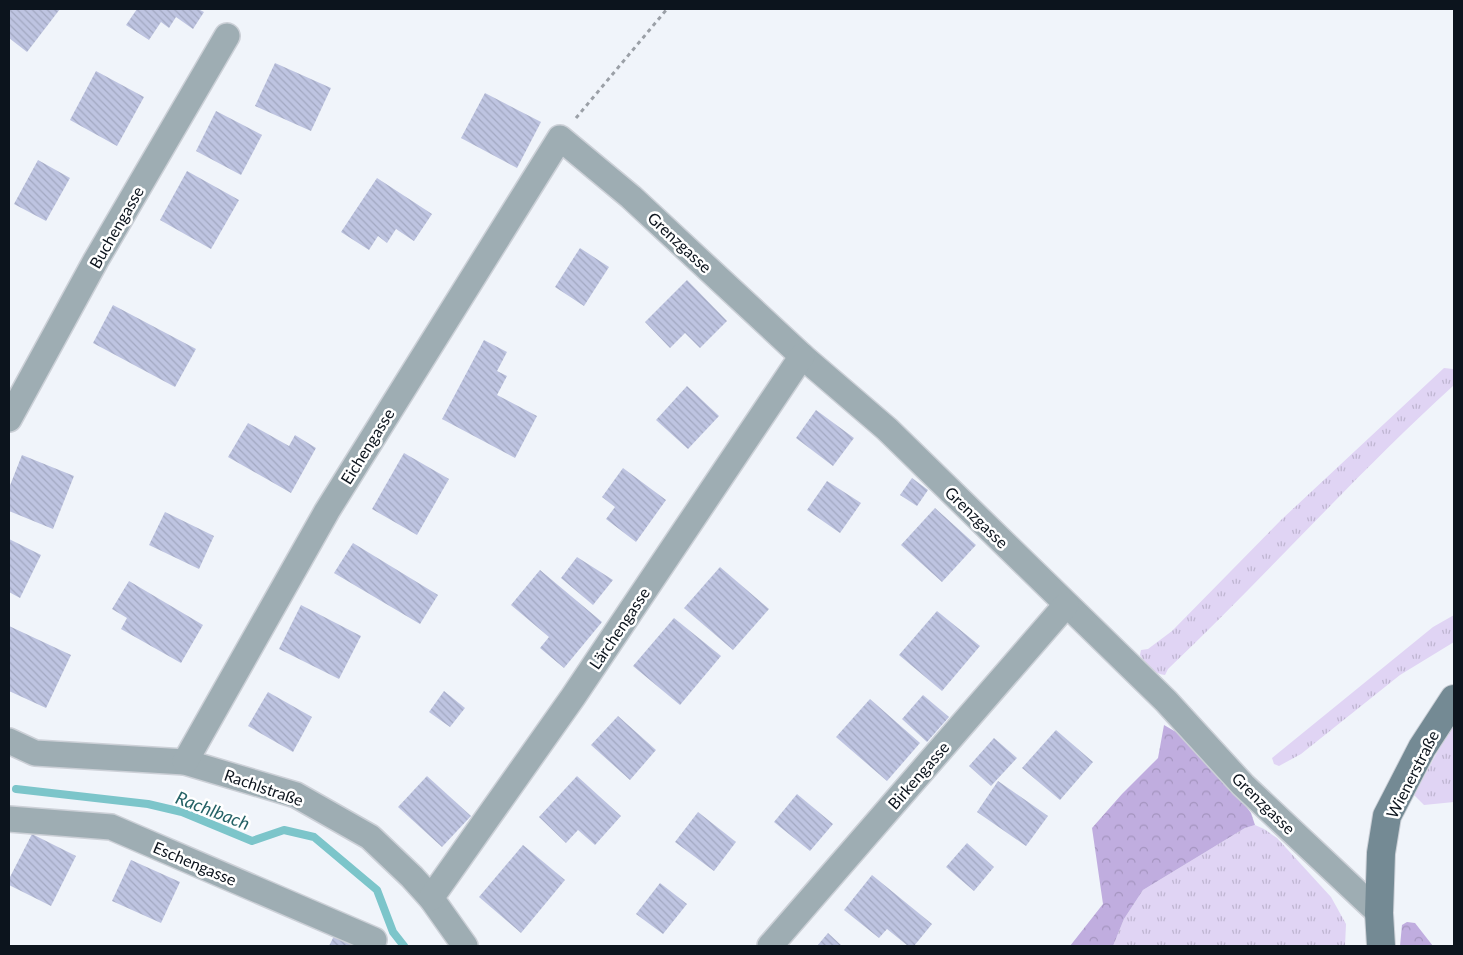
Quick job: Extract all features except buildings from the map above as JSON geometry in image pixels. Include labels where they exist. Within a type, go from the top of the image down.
[{"type":"street","name":"Buchengasse","points":[[9,419],[96,260],[227,36]]},
{"type":"street","name":"Grenzgasse","points":[[560,138],[631,197],[802,356],[887,429],[1166,701],[1243,785],[1380,913]]},
{"type":"street","name":"Eichengasse","points":[[185,762],[326,511],[560,138]]},
{"type":"street","name":"Lärchengasse","points":[[431,898],[573,697],[802,356]]},
{"type":"street","name":"Birkengasse","points":[[770,946],[1066,604]]},
{"type":"street","name":"Wienerstraße","points":[[1381,946],[1381,853],[1387,816],[1422,748],[1454,699]]},
{"type":"street","name":"Rachlstraße","points":[[9,741],[35,753],[185,762],[296,795],[370,837],[431,898],[465,946]]},
{"type":"street","name":"Eschengasse","points":[[9,819],[111,827],[374,940]]},
{"type":"path","points":[[560,138],[667,9]]},
{"type":"green space","points":[[1444,368],[1453,369],[1454,371],[1453,386],[1380,455],[1240,599],[1168,669],[1165,675],[1157,673],[1151,668],[1140,655],[1141,650],[1148,649],[1172,631],[1281,520]]},
{"type":"green space","points":[[1454,615],[1454,642],[1400,675],[1301,754],[1279,766],[1274,764],[1272,758],[1433,627]]},
{"type":"green space","points":[[1454,721],[1454,802],[1424,805],[1414,795]]},
{"type":"green space","points":[[1164,725],[1183,736],[1225,778],[1251,813],[1255,825],[1245,828],[1143,890],[1124,919],[1113,946],[1070,946],[1103,904],[1092,828],[1158,758]]},
{"type":"green space","points":[[1255,825],[1277,838],[1331,897],[1346,924],[1345,946],[1113,946],[1124,919],[1143,890],[1245,828]]},
{"type":"green space","points":[[1407,922],[1415,923],[1433,946],[1400,946],[1402,925]]},
{"type":"waterway","name":"Rachlbach","points":[[16,789],[148,804],[182,812],[252,841],[284,830],[314,837],[377,890],[393,932],[404,946]]}]
